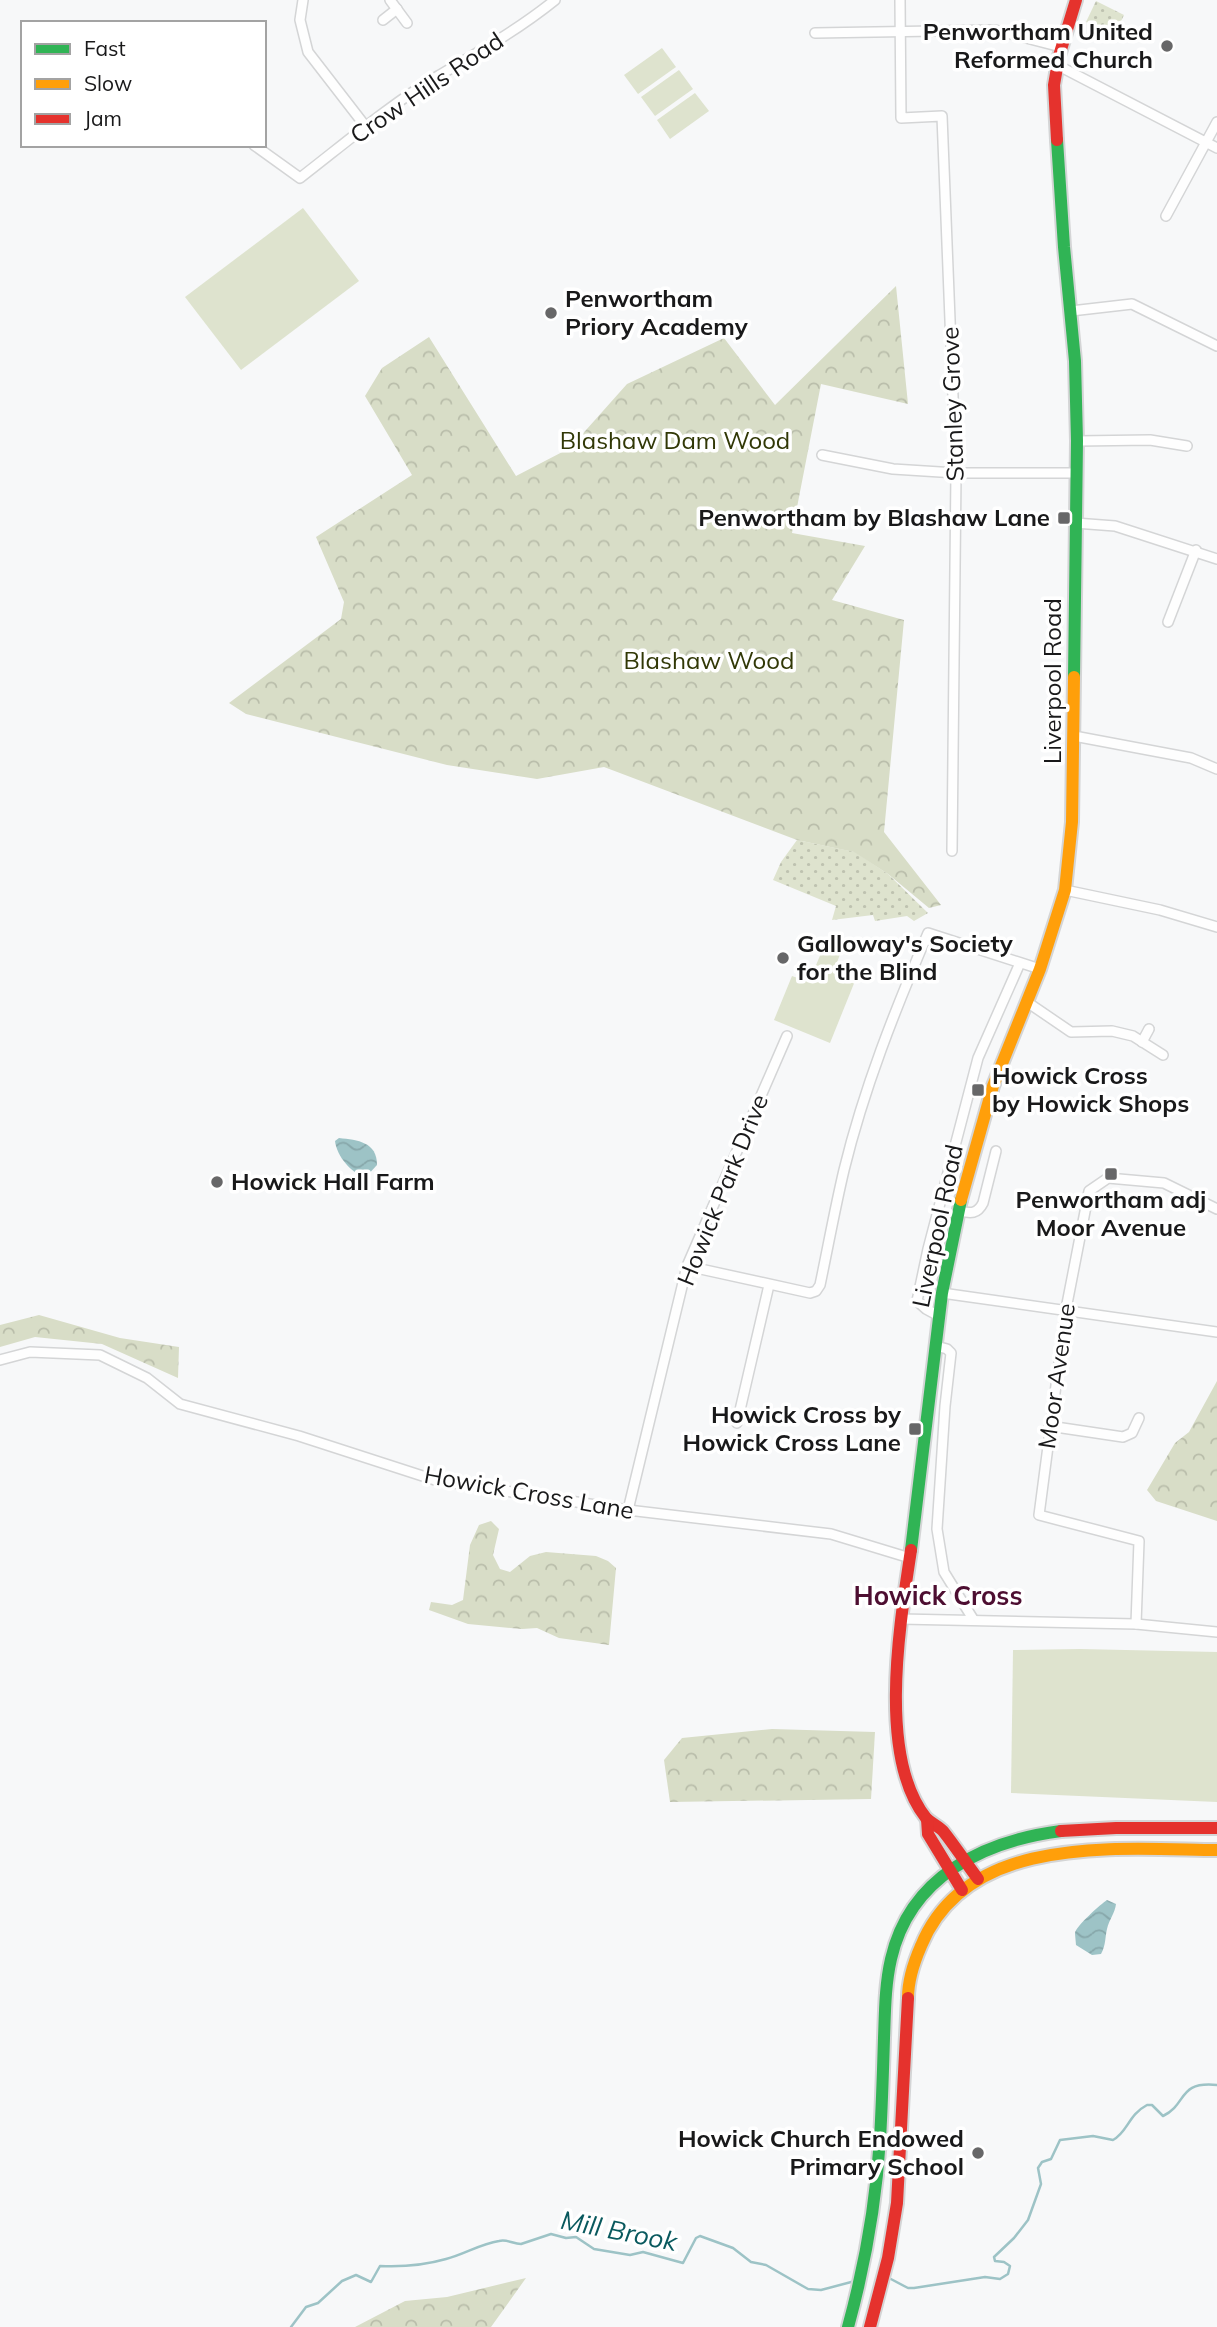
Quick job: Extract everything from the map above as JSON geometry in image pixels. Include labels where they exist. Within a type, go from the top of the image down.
[{"type":"main road","name":"Liverpool Road","points":[[978,1879],[941,1829],[928,1819],[912,1792],[904,1770],[897,1735],[901,1619],[939,1316],[958,1211],[993,1086],[1040,969],[1065,890],[1072,822],[1077,440],[1075,361],[1064,247],[1055,98],[1057,65],[1076,0]]},
{"type":"main road","name":"Liverpool Road","points":[[928,1819],[928,1833],[962,1889]]},
{"type":"main road","points":[[848,2327],[859,2289],[877,2176],[887,1983],[894,1947],[924,1896],[965,1860],[994,1846],[1017,1839],[1076,1829],[1217,1828]]},
{"type":"main road","points":[[870,2327],[888,2258],[897,2203],[908,1989],[915,1959],[926,1933],[939,1913],[962,1889],[1001,1867],[1073,1852],[1217,1850]]},
{"type":"street","points":[[303,0],[300,20],[309,52],[366,127]]},
{"type":"street","points":[[390,0],[407,23]]},
{"type":"street","name":"Crow Hills Road","points":[[257,147],[300,178],[439,75],[503,38],[555,0]]},
{"type":"street","name":"Stanley Grove","points":[[900,0],[901,118],[942,116],[956,473],[952,851]]},
{"type":"street","points":[[383,20],[397,9]]},
{"type":"street","points":[[816,33],[995,30],[1061,47]]},
{"type":"street","points":[[1057,65],[1217,148]]},
{"type":"street","points":[[1166,216],[1217,122]]},
{"type":"street","points":[[1071,311],[1132,304],[1217,346]]},
{"type":"street","points":[[1077,440],[1150,440],[1186,446]]},
{"type":"street","points":[[822,455],[893,469],[956,473],[1076,473]]},
{"type":"street","points":[[1075,523],[1115,526],[1217,559]]},
{"type":"street","points":[[1168,622],[1196,551]]},
{"type":"street","points":[[1074,736],[1191,758],[1217,769]]},
{"type":"street","points":[[1065,890],[1160,910],[1217,927]]},
{"type":"street","points":[[687,1266],[810,1293],[816,1291],[820,1285],[845,1169],[875,1067],[928,933],[1040,969]]},
{"type":"street","points":[[939,1316],[917,1301],[928,1249],[978,1058],[1020,963]]},
{"type":"street","points":[[1027,1002],[1071,1032],[1112,1031],[1133,1036],[1163,1055]]},
{"type":"street","points":[[1142,1041],[1149,1030]]},
{"type":"street","name":"Howick Park Drive","points":[[628,1510],[687,1266],[788,1035]]},
{"type":"street","points":[[958,1211],[974,1213],[979,1210],[996,1151]]},
{"type":"street","name":"Moor Avenue","points":[[1136,1624],[1139,1541],[1039,1515],[1066,1309],[1089,1191],[1108,1178],[1164,1184],[1217,1209]]},
{"type":"street","points":[[737,1423],[769,1285]]},
{"type":"street","points":[[943,1293],[1217,1332]]},
{"type":"street","name":"Liverpool Road","points":[[936,1346],[951,1353],[944,1406],[937,1529],[944,1572],[973,1619]]},
{"type":"street","name":"Howick Cross Lane","points":[[0,1360],[30,1352],[100,1355],[147,1378],[180,1404],[299,1436],[435,1480],[628,1510],[831,1534],[910,1558]]},
{"type":"street","points":[[1049,1426],[1123,1437],[1132,1433],[1139,1418]]},
{"type":"street","points":[[901,1619],[1136,1624],[1217,1632]]},
{"type":"green space","points":[[1096,1],[1124,15],[1114,36],[1086,22]]},
{"type":"green space","points":[[662,48],[676,67],[638,94],[624,75]]},
{"type":"green space","points":[[679,70],[693,89],[655,116],[641,97]]},
{"type":"green space","points":[[695,93],[709,111],[670,139],[657,120]]},
{"type":"green space","points":[[303,208],[359,281],[241,370],[185,297]]},
{"type":"green space","name":"Blashaw Wood","points":[[896,286],[908,404],[821,384],[792,533],[865,546],[832,600],[904,620],[884,832],[941,905],[929,908],[888,874],[854,852],[797,840],[604,767],[537,779],[447,765],[246,714],[229,703],[341,619],[344,602],[316,537],[412,475],[365,396],[382,368],[429,337],[516,476],[570,448],[627,384],[724,338],[775,405]]},
{"type":"green space","points":[[797,840],[855,852],[888,874],[928,913],[914,921],[907,916],[875,921],[873,915],[832,920],[836,906],[773,880],[781,862]]},
{"type":"green space","points":[[834,937],[845,941],[833,973],[855,981],[830,1043],[774,1020],[792,976],[809,982],[824,946]]},
{"type":"green space","points":[[39,1315],[120,1338],[179,1347],[178,1378],[102,1344],[35,1337],[0,1347],[0,1325]]},
{"type":"green space","points":[[1217,1381],[1217,1521],[1156,1501],[1147,1490],[1175,1443],[1189,1432]]},
{"type":"green space","points":[[491,1521],[499,1529],[493,1555],[500,1569],[510,1572],[530,1556],[546,1552],[596,1556],[616,1568],[609,1645],[559,1638],[537,1628],[468,1624],[429,1610],[431,1602],[452,1605],[463,1600],[470,1545],[479,1525]]},
{"type":"green space","points":[[1013,1650],[1217,1652],[1217,1802],[1011,1793]]},
{"type":"green space","points":[[772,1729],[875,1732],[871,1799],[670,1802],[664,1760],[682,1738]]},
{"type":"green space","points":[[526,2278],[491,2327],[355,2327],[405,2301],[447,2297]]},
{"type":"water","points":[[339,1138],[359,1141],[374,1151],[377,1165],[365,1178],[350,1168],[342,1158],[335,1141]]},
{"type":"water","points":[[1107,1900],[1116,1904],[1101,1954],[1092,1955],[1076,1945],[1075,1933]]},
{"type":"waterway","name":"Mill Brook","points":[[889,2278],[908,2288],[985,2277],[1000,2279],[1008,2274],[1010,2266],[995,2261],[994,2257],[1028,2220],[1041,2184],[1038,2168],[1042,2162],[1051,2159],[1060,2140],[1093,2136],[1113,2140],[1147,2105],[1152,2105],[1163,2116],[1195,2086],[1217,2085]]},
{"type":"waterway","name":"Mill Brook","points":[[291,2327],[306,2307],[318,2303],[342,2281],[356,2275],[371,2282],[380,2266],[430,2263],[492,2242],[521,2244],[551,2234],[566,2238],[576,2237],[594,2249],[630,2255],[643,2252],[683,2263],[696,2238],[700,2236],[733,2248],[751,2262],[766,2265],[808,2289],[821,2290],[855,2281]]},
{"type":"traffic: fast","points":[[1057,140],[1075,361],[1077,441],[1074,677]]},
{"type":"traffic: fast","points":[[911,1550],[942,1293],[961,1200]]},
{"type":"traffic: fast","points":[[848,2327],[873,2210],[880,2139],[886,1989],[891,1959],[901,1930],[915,1905],[933,1885],[954,1868],[978,1854],[1005,1844],[1061,1831]]},
{"type":"traffic: slow","points":[[961,1200],[993,1086],[1040,969],[1065,890],[1072,822],[1074,677]]},
{"type":"traffic: slow","points":[[908,1998],[910,1978],[921,1946],[943,1909],[973,1883],[1009,1866],[1049,1855],[1092,1850],[1217,1850]]},
{"type":"traffic: jam","points":[[1057,140],[1054,85],[1059,56],[1076,0]]},
{"type":"traffic: jam","points":[[911,1550],[896,1688],[901,1760],[911,1792],[926,1818],[943,1831],[978,1879]]},
{"type":"traffic: jam","points":[[927,1819],[928,1834],[962,1890]]},
{"type":"traffic: jam","points":[[1061,1831],[1217,1828]]},
{"type":"traffic: jam","points":[[870,2327],[888,2258],[897,2203],[908,1998]]},
{"type":"place","name":"Penwortham United Reformed Church","points":[[1167,46]]},
{"type":"place","name":"Penwortham Priory Academy","points":[[551,313]]},
{"type":"place","name":"Penwortham by Blashaw Lane","points":[[1064,518]]},
{"type":"place","name":"Galloway's Society for the Blind","points":[[783,958]]},
{"type":"place","name":"Howick Cross by Howick Shops","points":[[978,1090]]},
{"type":"place","name":"Penwortham adj Moor Avenue","points":[[1111,1174]]},
{"type":"place","name":"Howick Hall Farm","points":[[217,1182]]},
{"type":"place","name":"Howick Cross by Howick Cross Lane","points":[[915,1429]]},
{"type":"place","name":"Howick Church Endowed Primary School","points":[[978,2153]]},
{"type":"district","name":"Howick Cross","points":[[938,1596]]},
{"type":"park label","name":"Blashaw Dam Wood","points":[[675,441]]}]
